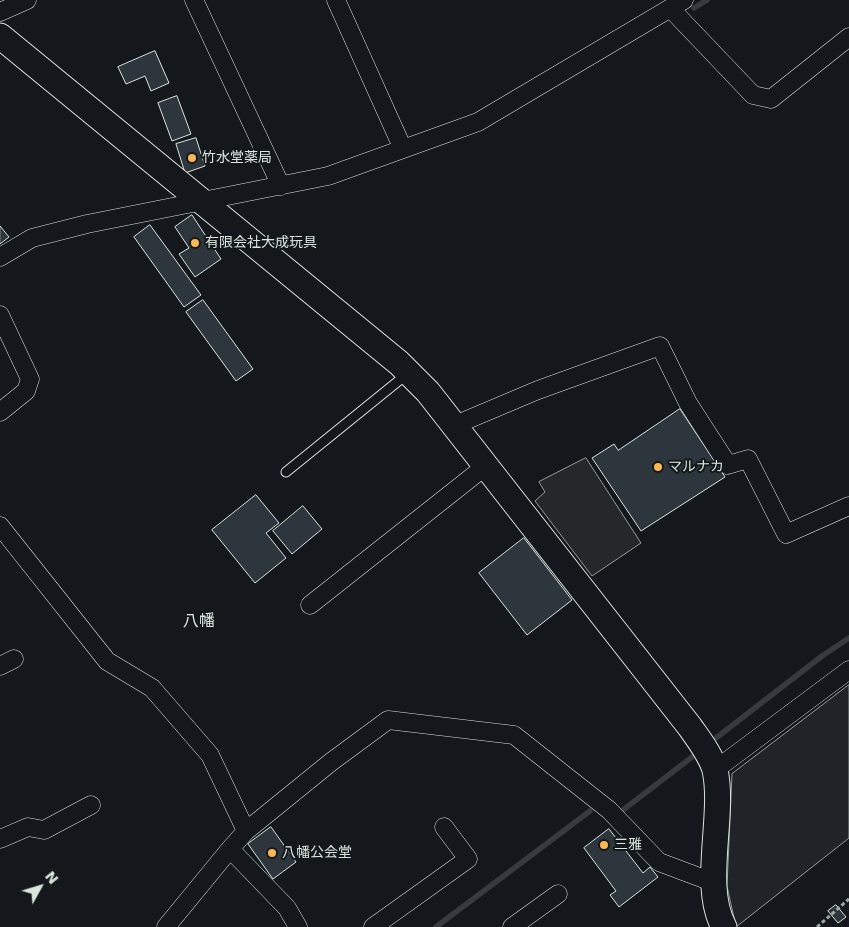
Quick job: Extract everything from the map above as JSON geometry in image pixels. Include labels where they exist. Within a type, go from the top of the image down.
[{"type":"street","points":[[0,12],[27,0]]},
{"type":"street","points":[[194,0],[281,186]]},
{"type":"street","points":[[336,0],[403,149]]},
{"type":"street","points":[[0,257],[32,238],[87,224],[181,207],[198,200],[328,176],[478,122],[677,4],[754,96],[772,98],[849,37]]},
{"type":"street","points":[[0,36],[409,372],[455,425],[690,727],[714,770],[717,793],[715,883],[720,918],[724,927]]},
{"type":"street","points":[[0,315],[30,379],[26,391],[0,412]]},
{"type":"street","points":[[455,425],[538,390],[660,346],[688,402],[728,465],[748,459],[786,534],[849,506]]},
{"type":"street","points":[[310,605],[487,465]]},
{"type":"street","points":[[0,526],[107,661],[152,688],[210,755],[246,831]]},
{"type":"street","points":[[714,770],[849,670]]},
{"type":"street","points":[[166,927],[246,831],[331,762],[388,720],[514,735],[609,810],[659,862],[715,883]]},
{"type":"street","points":[[0,839],[28,827],[44,830],[91,805]]},
{"type":"street","points":[[373,927],[468,859],[444,827]]},
{"type":"street","points":[[230,849],[287,908],[298,927]]},
{"type":"street","points":[[512,927],[558,894]]},
{"type":"lane","points":[[286,472],[409,372]]},
{"type":"path","points":[[817,927],[849,899]]},
{"type":"shaded area","points":[[586,458],[641,543],[592,576],[535,501],[545,492],[539,482]]},
{"type":"shaded area","points":[[849,685],[849,838],[736,927],[727,886],[732,774]]},
{"type":"building","points":[[155,51],[169,83],[151,91],[145,76],[126,84],[118,67]]},
{"type":"building","points":[[177,96],[191,134],[172,141],[158,103]]},
{"type":"building","points":[[196,138],[205,166],[185,173],[176,144]]},
{"type":"building","points":[[192,215],[221,259],[195,277],[179,254],[189,248],[175,227]]},
{"type":"building","points":[[150,225],[201,295],[184,307],[134,237]]},
{"type":"building","points":[[0,226],[9,237],[0,244]]},
{"type":"building","points":[[203,300],[253,369],[236,381],[186,312]]},
{"type":"building","name":"マルナカ","points":[[680,409],[725,477],[641,531],[592,458],[614,444],[618,450]]},
{"type":"building","points":[[256,495],[279,523],[266,533],[286,558],[255,583],[212,530]]},
{"type":"building","points":[[303,506],[322,529],[292,554],[273,531]]},
{"type":"building","points":[[524,538],[572,600],[527,635],[479,573]]},
{"type":"building","name":"八幡公会堂","points":[[271,827],[296,862],[273,879],[248,844]]},
{"type":"building","points":[[609,829],[643,873],[650,867],[658,877],[619,907],[610,895],[616,891],[584,848]]},
{"type":"building","points":[[836,905],[846,917],[838,923],[828,911]]},
{"type":"waterway","points":[[694,8],[707,0]]},
{"type":"waterway","points":[[716,738],[822,656],[849,638]]},
{"type":"waterway","points":[[623,810],[692,757]]},
{"type":"waterway","points":[[436,927],[590,811]]},
{"type":"place","name":"竹水堂薬局","points":[[192,158]]},
{"type":"place","name":"有限会社大成玩具","points":[[195,243]]},
{"type":"place","name":"マルナカ","points":[[658,467]]},
{"type":"place","name":"三雅","points":[[604,845]]},
{"type":"place","name":"八幡公会堂","points":[[272,853]]},
{"type":"district","name":"八幡","points":[[199,622]]}]
